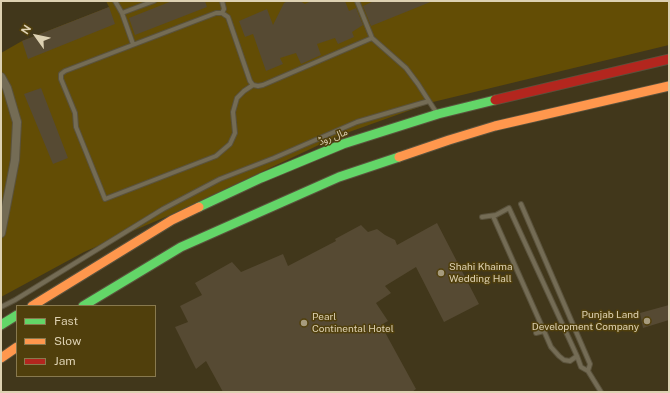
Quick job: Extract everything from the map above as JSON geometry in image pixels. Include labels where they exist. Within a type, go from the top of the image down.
[{"type":"main road","name":"مال روڈ","points":[[34,305],[172,220],[261,178],[343,144],[438,114],[669,58]]},
{"type":"main road","points":[[85,305],[181,246],[338,177],[495,126],[669,86]]},
{"type":"main road","points":[[1,325],[16,316]]},
{"type":"main road","points":[[1,358],[16,348]]},
{"type":"street","points":[[1,77],[7,88],[17,122],[15,160],[1,233]]},
{"type":"lane","points":[[115,1],[122,13],[133,44]]},
{"type":"lane","points":[[122,13],[154,1]]},
{"type":"lane","points":[[222,1],[224,9],[222,13]]},
{"type":"lane","points":[[357,1],[372,38],[406,68],[438,114]]},
{"type":"lane","points":[[253,85],[250,81],[228,17],[222,13],[216,13],[133,44],[65,71],[61,74],[61,79],[75,113],[76,127],[105,199],[216,156],[230,144],[235,133],[233,112],[237,98],[253,85],[263,85],[372,38]]},
{"type":"lane","points":[[1,307],[15,300],[163,209],[220,179],[274,158],[357,122],[429,101]]},
{"type":"lane","points":[[521,204],[590,364],[588,371]]},
{"type":"lane","points":[[482,217],[496,215],[509,208],[581,367],[588,371],[601,392]]},
{"type":"lane","points":[[493,216],[551,347],[564,360],[570,361],[577,356]]},
{"type":"lane","points":[[536,333],[544,331]]},
{"type":"shaded area","points":[[106,1],[669,1],[669,45],[433,102],[338,136],[170,215],[84,252],[1,297],[1,53],[22,41],[109,7]]},
{"type":"building","points":[[172,1],[205,1],[207,7],[135,35],[129,18]]},
{"type":"building","points":[[288,1],[300,1],[305,4],[311,1],[345,1],[349,11],[356,8],[363,25],[352,32],[354,37],[338,44],[335,38],[317,44],[321,55],[301,64],[296,53],[280,58],[283,64],[266,71],[253,34],[245,37],[239,21],[267,9],[273,25],[284,3]]},
{"type":"building","points":[[374,1],[433,1],[371,26],[363,6]]},
{"type":"building","points":[[109,7],[115,24],[28,59],[22,41]]},
{"type":"building","points":[[41,88],[68,158],[53,164],[24,94]]},
{"type":"building","points":[[437,223],[479,304],[444,322],[416,267],[385,286],[391,293],[376,303],[388,321],[381,325],[416,389],[412,392],[223,392],[206,361],[196,369],[175,327],[188,322],[180,306],[202,295],[195,283],[232,262],[241,272],[283,254],[288,266],[336,241],[335,239],[361,225],[368,232],[377,229],[395,240],[397,245]]},
{"type":"building","points":[[669,305],[669,320],[643,328],[640,313]]},
{"type":"traffic: fast","points":[[199,207],[261,178],[343,144],[438,114],[495,100]]},
{"type":"traffic: fast","points":[[85,305],[181,247],[339,177],[399,157]]},
{"type":"traffic: fast","points":[[1,325],[16,316]]},
{"type":"traffic: slow","points":[[399,157],[495,126],[669,86]]},
{"type":"traffic: slow","points":[[34,305],[172,220],[199,207]]},
{"type":"traffic: slow","points":[[1,358],[16,348]]},
{"type":"traffic: jam","points":[[495,100],[669,59]]},
{"type":"place","name":"Shahi Khaima Wedding Hall","points":[[441,273]]},
{"type":"place","name":"Punjab Land Development Company","points":[[647,321]]},
{"type":"place","name":"Pearl Continental Hotel","points":[[304,323]]}]
